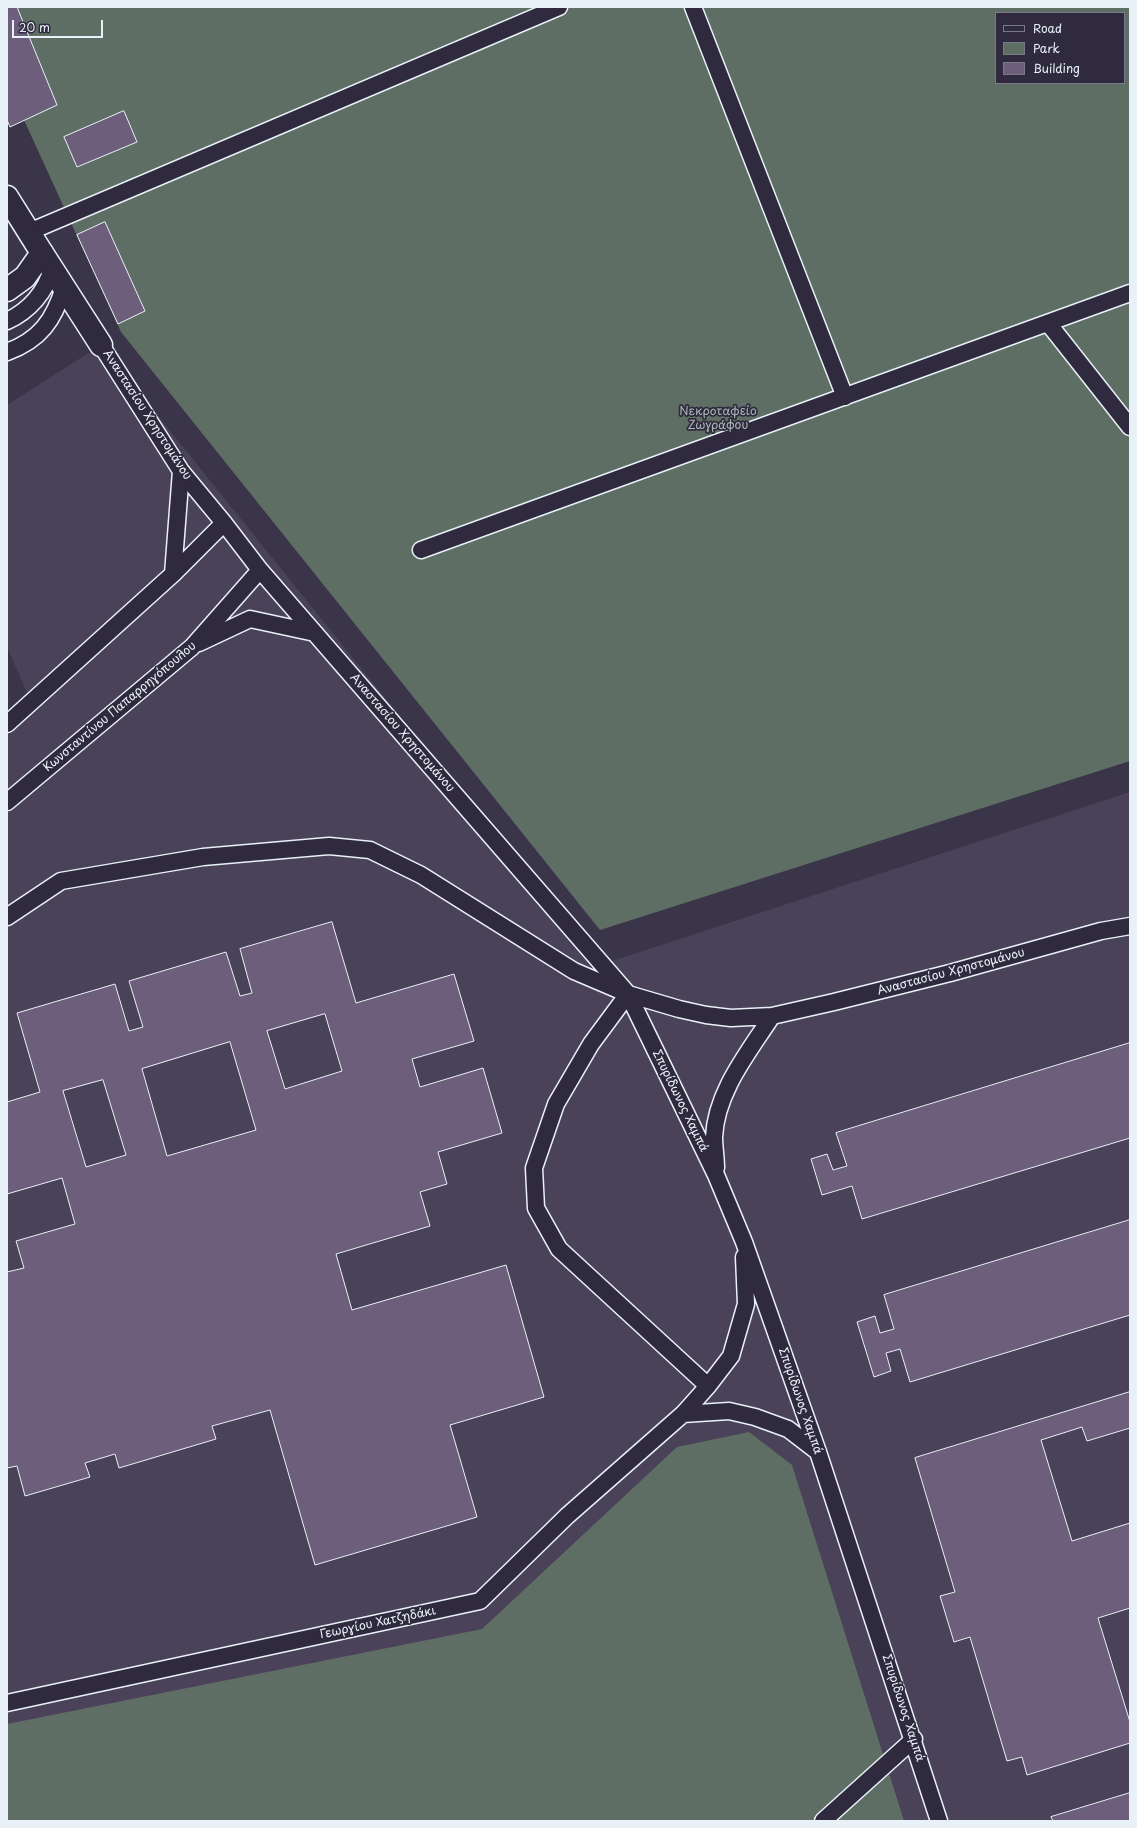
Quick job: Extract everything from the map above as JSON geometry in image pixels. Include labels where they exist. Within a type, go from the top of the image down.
[{"type":"street","points":[[7,198],[101,345]]},
{"type":"street","points":[[9,287],[47,260]]},
{"type":"lane","points":[[29,232],[560,7]]},
{"type":"lane","points":[[693,7],[845,397]]},
{"type":"lane","points":[[7,321],[24,311],[35,301],[47,283],[47,260]]},
{"type":"lane","points":[[7,352],[32,339],[45,327],[57,309],[64,287]]},
{"type":"lane","points":[[421,550],[1130,293]]},
{"type":"lane","points":[[1048,323],[1130,428]]},
{"type":"lane","name":"Αναστασίου Χρηστομάνου","points":[[101,345],[181,471],[260,570],[628,994],[706,1015],[731,1018],[772,1016],[950,973],[1101,931],[1130,926]]},
{"type":"lane","points":[[173,574],[181,471]]},
{"type":"lane","points":[[7,724],[173,574],[224,523]]},
{"type":"lane","name":"Κωνσταντίνου Παπαρρηγόπουλου","points":[[7,802],[192,647],[260,570]]},
{"type":"lane","points":[[192,647],[250,619],[314,633]]},
{"type":"lane","points":[[7,917],[61,881],[203,857],[329,846],[370,850],[421,875],[574,971],[628,994],[591,1044],[556,1104],[534,1168],[536,1208],[559,1250],[708,1386]]},
{"type":"lane","name":"Σπυρίδωνος Χαμπά","points":[[628,994],[716,1175],[744,1242],[818,1452],[914,1739],[939,1821]]},
{"type":"lane","points":[[716,1175],[714,1136],[720,1110],[731,1081],[772,1016]]},
{"type":"lane","name":"Γεωργίου Χατζηδάκι","points":[[7,1704],[480,1601],[567,1516],[683,1414],[708,1386],[731,1356],[746,1304],[744,1242]]},
{"type":"lane","points":[[683,1414],[729,1411],[755,1417],[788,1428],[818,1452]]},
{"type":"lane","points":[[823,1821],[914,1739]]},
{"type":"shaded area","points":[[101,345],[600,965],[1130,792],[1130,1821],[7,1821],[7,717],[29,697],[7,647],[7,405]]},
{"type":"green space","name":"Νεκροταφείο Ζωγράφου","points":[[7,7],[1130,7],[1130,761],[600,930],[121,332],[24,120]]},
{"type":"green space","points":[[749,1432],[792,1465],[904,1821],[7,1821],[7,1724],[482,1629],[677,1447]]},
{"type":"building","points":[[7,7],[17,7],[57,105],[10,127],[7,120]]},
{"type":"building","points":[[124,111],[137,142],[77,167],[64,137]]},
{"type":"building","points":[[105,222],[145,311],[118,324],[77,235]]},
{"type":"building","points":[[332,922],[356,1003],[454,974],[474,1041],[412,1059],[420,1087],[483,1068],[502,1133],[438,1152],[447,1184],[420,1192],[430,1226],[336,1254],[352,1310],[506,1265],[544,1397],[450,1425],[477,1517],[315,1565],[270,1410],[212,1426],[216,1439],[119,1468],[115,1454],[85,1463],[90,1477],[25,1496],[17,1466],[7,1468],[7,1272],[24,1268],[16,1241],[75,1224],[62,1178],[7,1194],[7,1102],[40,1092],[17,1013],[115,984],[129,1031],[143,1027],[129,981],[226,952],[240,996],[252,993],[240,949]],"holes":[[[325,1014],[342,1071],[285,1089],[267,1031]],[[230,1042],[256,1130],[167,1156],[142,1069]],[[103,1080],[126,1155],[86,1167],[63,1091]]]},
{"type":"building","points":[[1130,1043],[1130,1138],[862,1219],[852,1186],[822,1195],[811,1159],[827,1154],[833,1170],[847,1166],[836,1133]]},
{"type":"building","points":[[1130,1220],[1130,1315],[910,1382],[900,1349],[886,1353],[891,1371],[874,1377],[857,1322],[875,1316],[880,1333],[894,1329],[884,1295]]},
{"type":"building","points":[[1130,1392],[1130,1428],[1087,1441],[1082,1427],[1041,1440],[1072,1541],[1130,1523],[1130,1608],[1098,1618],[1130,1722],[1130,1743],[1027,1775],[1022,1757],[1007,1761],[970,1637],[954,1642],[940,1596],[955,1592],[915,1458]]},
{"type":"building","points":[[1130,1793],[1130,1821],[1053,1821],[1051,1817]]}]
